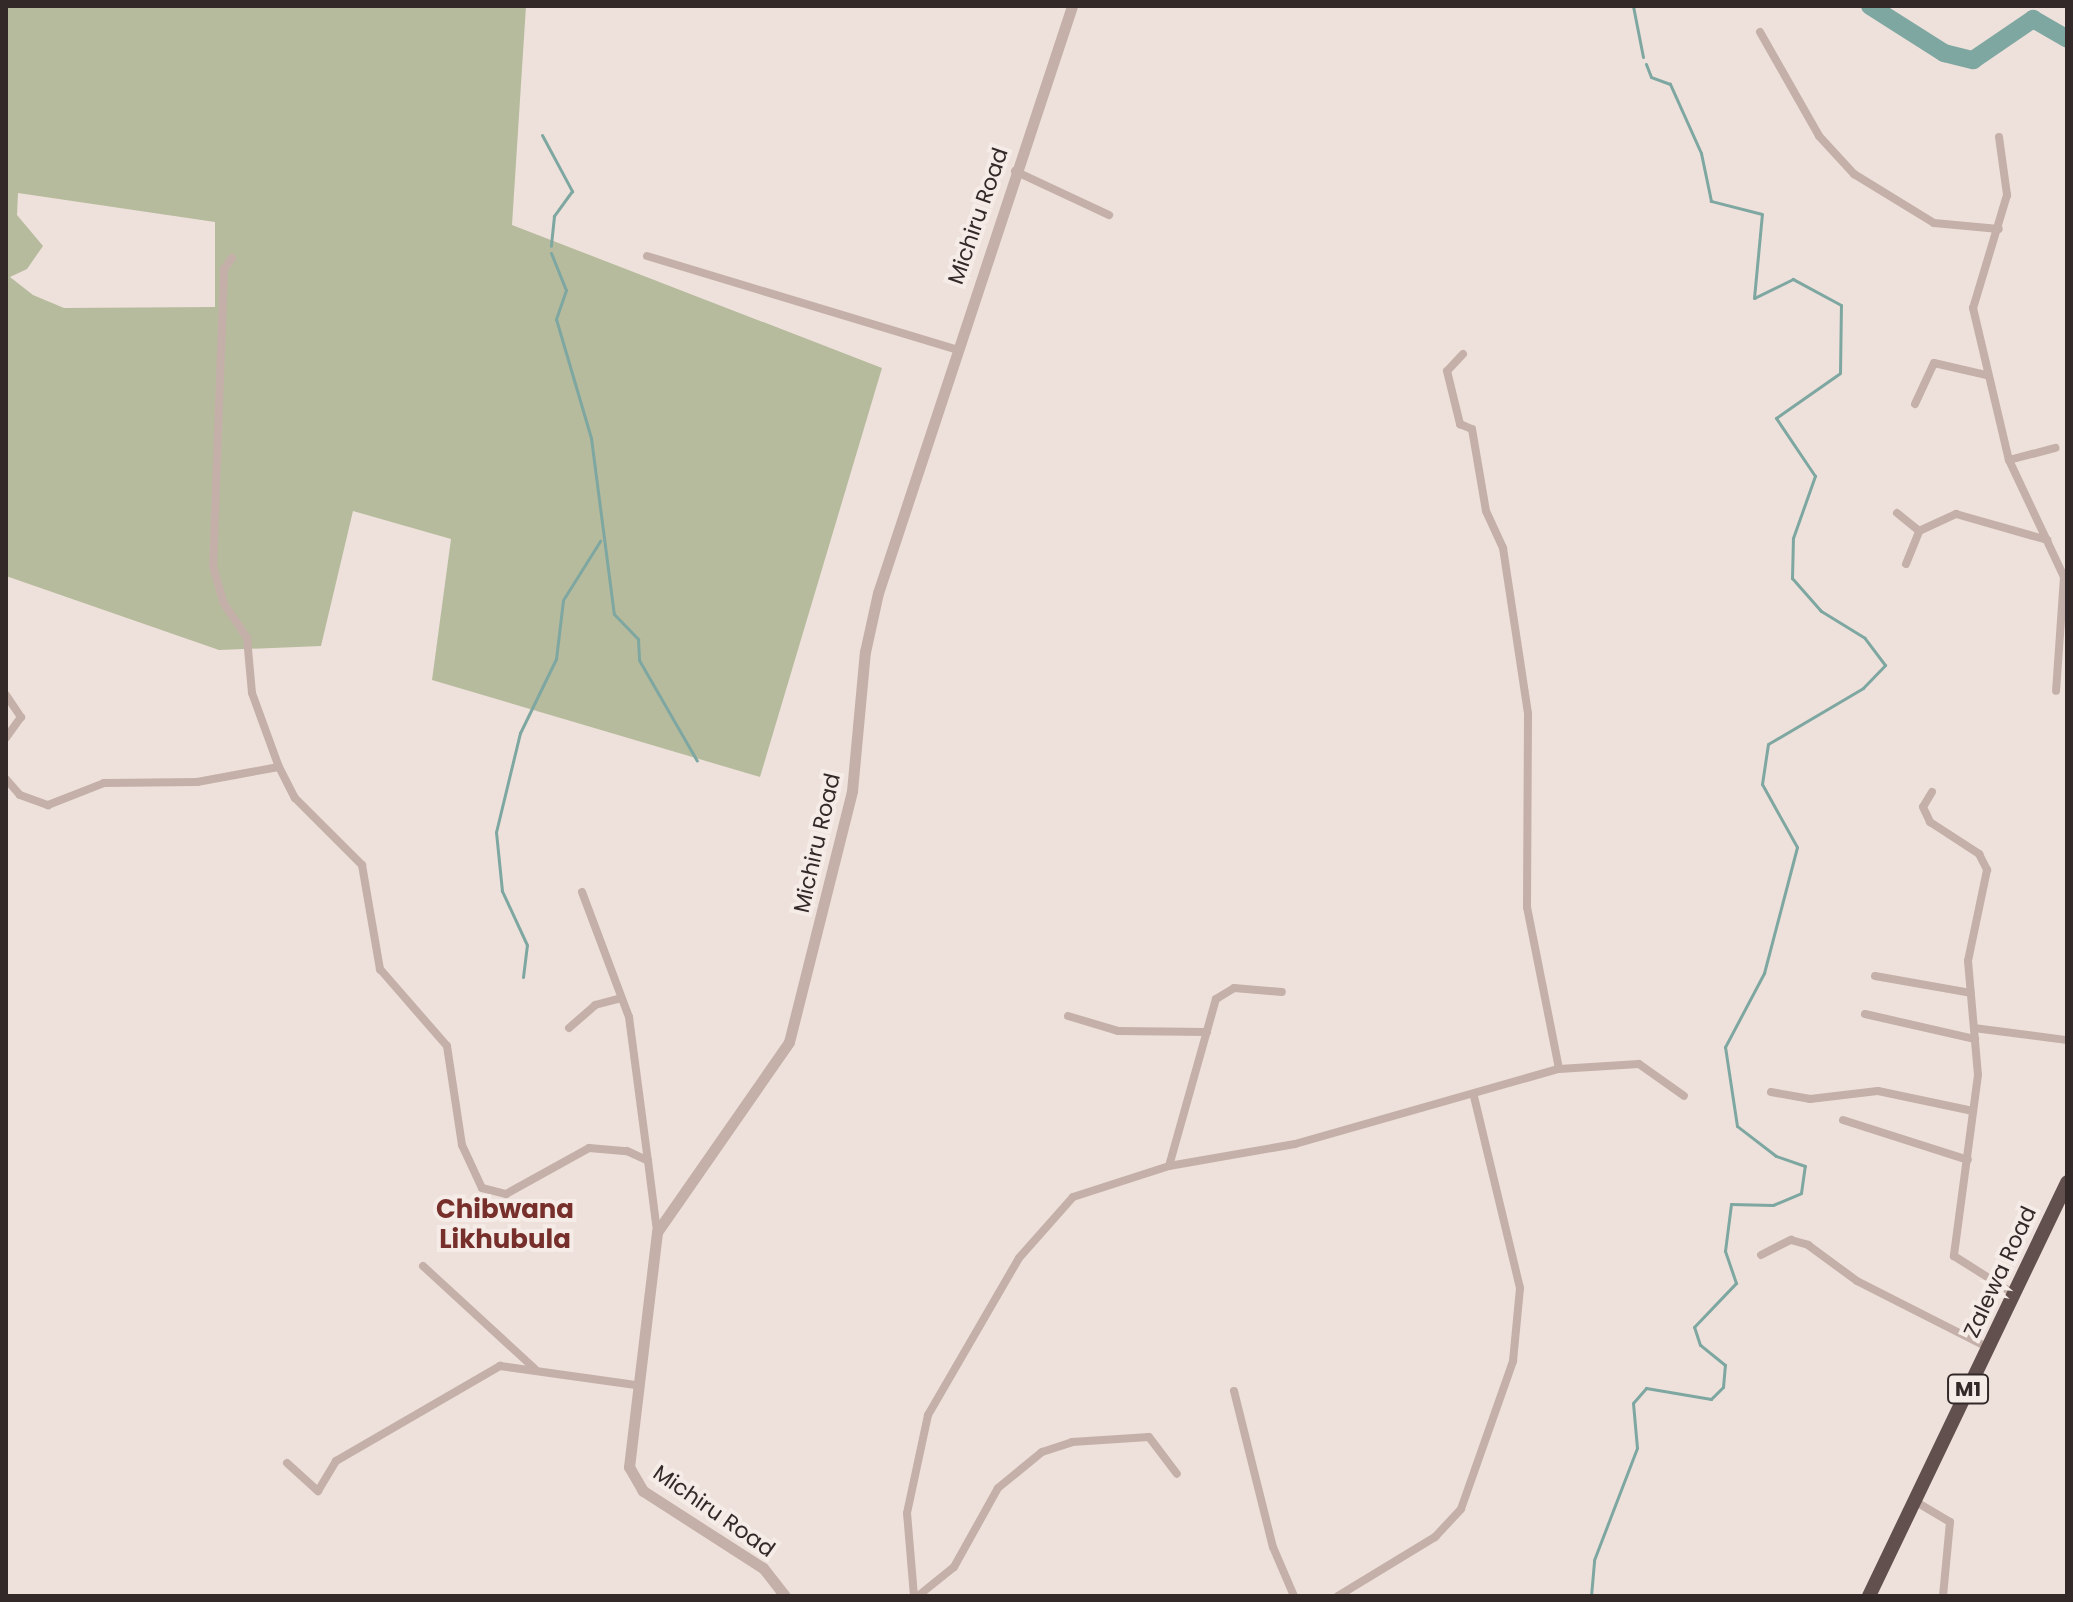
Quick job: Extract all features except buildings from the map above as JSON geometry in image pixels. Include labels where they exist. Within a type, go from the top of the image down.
[{"type":"highway","name":"Zalewa Road","points":[[1869,1596],[2067,1182]]},
{"type":"street","name":"Michiru Road","points":[[785,1596],[763,1568],[634,1479],[627,1449],[657,1232],[789,1042],[847,815],[878,593],[955,349],[1072,6]]},
{"type":"street","points":[[1760,32],[1819,136],[1854,174],[1934,223],[1999,229]]},
{"type":"street","points":[[1999,137],[2007,176],[1999,229],[1973,308],[1986,375],[2009,460],[2047,540],[2062,558],[2065,595],[2056,691]]},
{"type":"street","points":[[1014,171],[1109,215]]},
{"type":"street","points":[[647,256],[955,349]]},
{"type":"street","points":[[232,258],[224,269],[213,566],[223,602],[247,638],[252,693],[279,767],[295,798],[362,865],[380,969],[447,1046],[462,1145],[482,1188],[506,1194],[589,1148],[627,1151],[648,1161]]},
{"type":"street","points":[[1463,354],[1447,371],[1460,424],[1472,429],[1486,511],[1503,548],[1528,714],[1527,907],[1559,1069]]},
{"type":"street","points":[[1915,404],[1934,363],[1986,375]]},
{"type":"street","points":[[2009,460],[2055,448]]},
{"type":"street","points":[[1897,513],[1919,531]]},
{"type":"street","points":[[1906,564],[1919,531],[1956,514],[2047,540]]},
{"type":"street","points":[[6,695],[21,717],[6,738]]},
{"type":"street","points":[[6,779],[20,795],[48,805],[111,782],[197,782],[279,767]]},
{"type":"street","points":[[1932,792],[1923,807],[1930,822],[1987,863],[1968,961],[1975,1039],[1973,1111],[1954,1256],[2014,1294]]},
{"type":"street","points":[[582,892],[633,1041],[634,1095],[648,1161],[657,1232]]},
{"type":"street","points":[[1875,976],[1971,993]]},
{"type":"street","points":[[1169,1166],[1207,1032],[1223,991],[1282,992]]},
{"type":"street","points":[[569,1028],[595,1005],[618,999]]},
{"type":"street","points":[[1865,1014],[1944,1038],[1975,1039]]},
{"type":"street","points":[[1068,1016],[1118,1031],[1207,1032]]},
{"type":"street","points":[[1974,1028],[2067,1040]]},
{"type":"street","points":[[1177,1474],[1149,1437],[1072,1442],[1042,1452],[998,1488],[954,1567],[916,1596],[905,1542],[910,1480],[941,1387],[1042,1225],[1087,1190],[1169,1166],[1295,1144],[1474,1096],[1559,1069],[1639,1064],[1673,1081],[1684,1096]]},
{"type":"street","points":[[1771,1092],[1810,1099],[1878,1091],[1973,1111]]},
{"type":"street","points":[[1338,1596],[1435,1537],[1461,1509],[1513,1361],[1520,1288],[1498,1221],[1474,1096]]},
{"type":"street","points":[[1843,1120],[1968,1160]]},
{"type":"street","points":[[1761,1255],[1791,1240],[1808,1245],[1857,1281],[1989,1348]]},
{"type":"street","points":[[423,1266],[535,1369]]},
{"type":"street","points":[[287,1463],[318,1491],[336,1461],[488,1371],[535,1369],[636,1385]]},
{"type":"street","points":[[1234,1391],[1273,1547],[1294,1596]]},
{"type":"street","points":[[1913,1500],[1950,1519],[1943,1596]]},
{"type":"green space","points":[[6,6],[526,6],[512,225],[882,368],[760,777],[432,680],[451,539],[353,511],[321,646],[219,650],[6,576]],"holes":[[[18,193],[215,222],[215,307],[64,308],[33,295],[10,277],[27,269],[43,246],[17,215]]]},
{"type":"waterway","points":[[1633,6],[1643,57]]},
{"type":"waterway","points":[[1870,6],[1944,53],[1973,60],[2033,19],[2067,39]]},
{"type":"waterway","points":[[1591,1596],[1594,1560],[1637,1448],[1633,1403],[1646,1388],[1711,1399],[1723,1387],[1725,1365],[1700,1345],[1694,1327],[1736,1283],[1725,1251],[1731,1204],[1773,1205],[1801,1193],[1805,1166],[1776,1156],[1737,1126],[1725,1047],[1764,973],[1797,847],[1762,784],[1768,744],[1863,688],[1885,665],[1865,638],[1821,611],[1792,578],[1793,538],[1815,476],[1776,418],[1840,373],[1841,305],[1793,279],[1754,298],[1762,214],[1711,201],[1701,153],[1670,84],[1651,77],[1646,64]]},
{"type":"waterway","points":[[542,135],[572,191],[554,216],[551,246]]},
{"type":"waterway","points":[[551,253],[566,290],[556,319],[591,438],[614,614],[638,639],[639,660],[697,761]]},
{"type":"waterway","points":[[523,977],[527,945],[502,891],[496,832],[520,733],[556,659],[563,600],[600,541]]},
{"type":"district","name":"Chibwana Likhubula","points":[[505,1225]]}]
